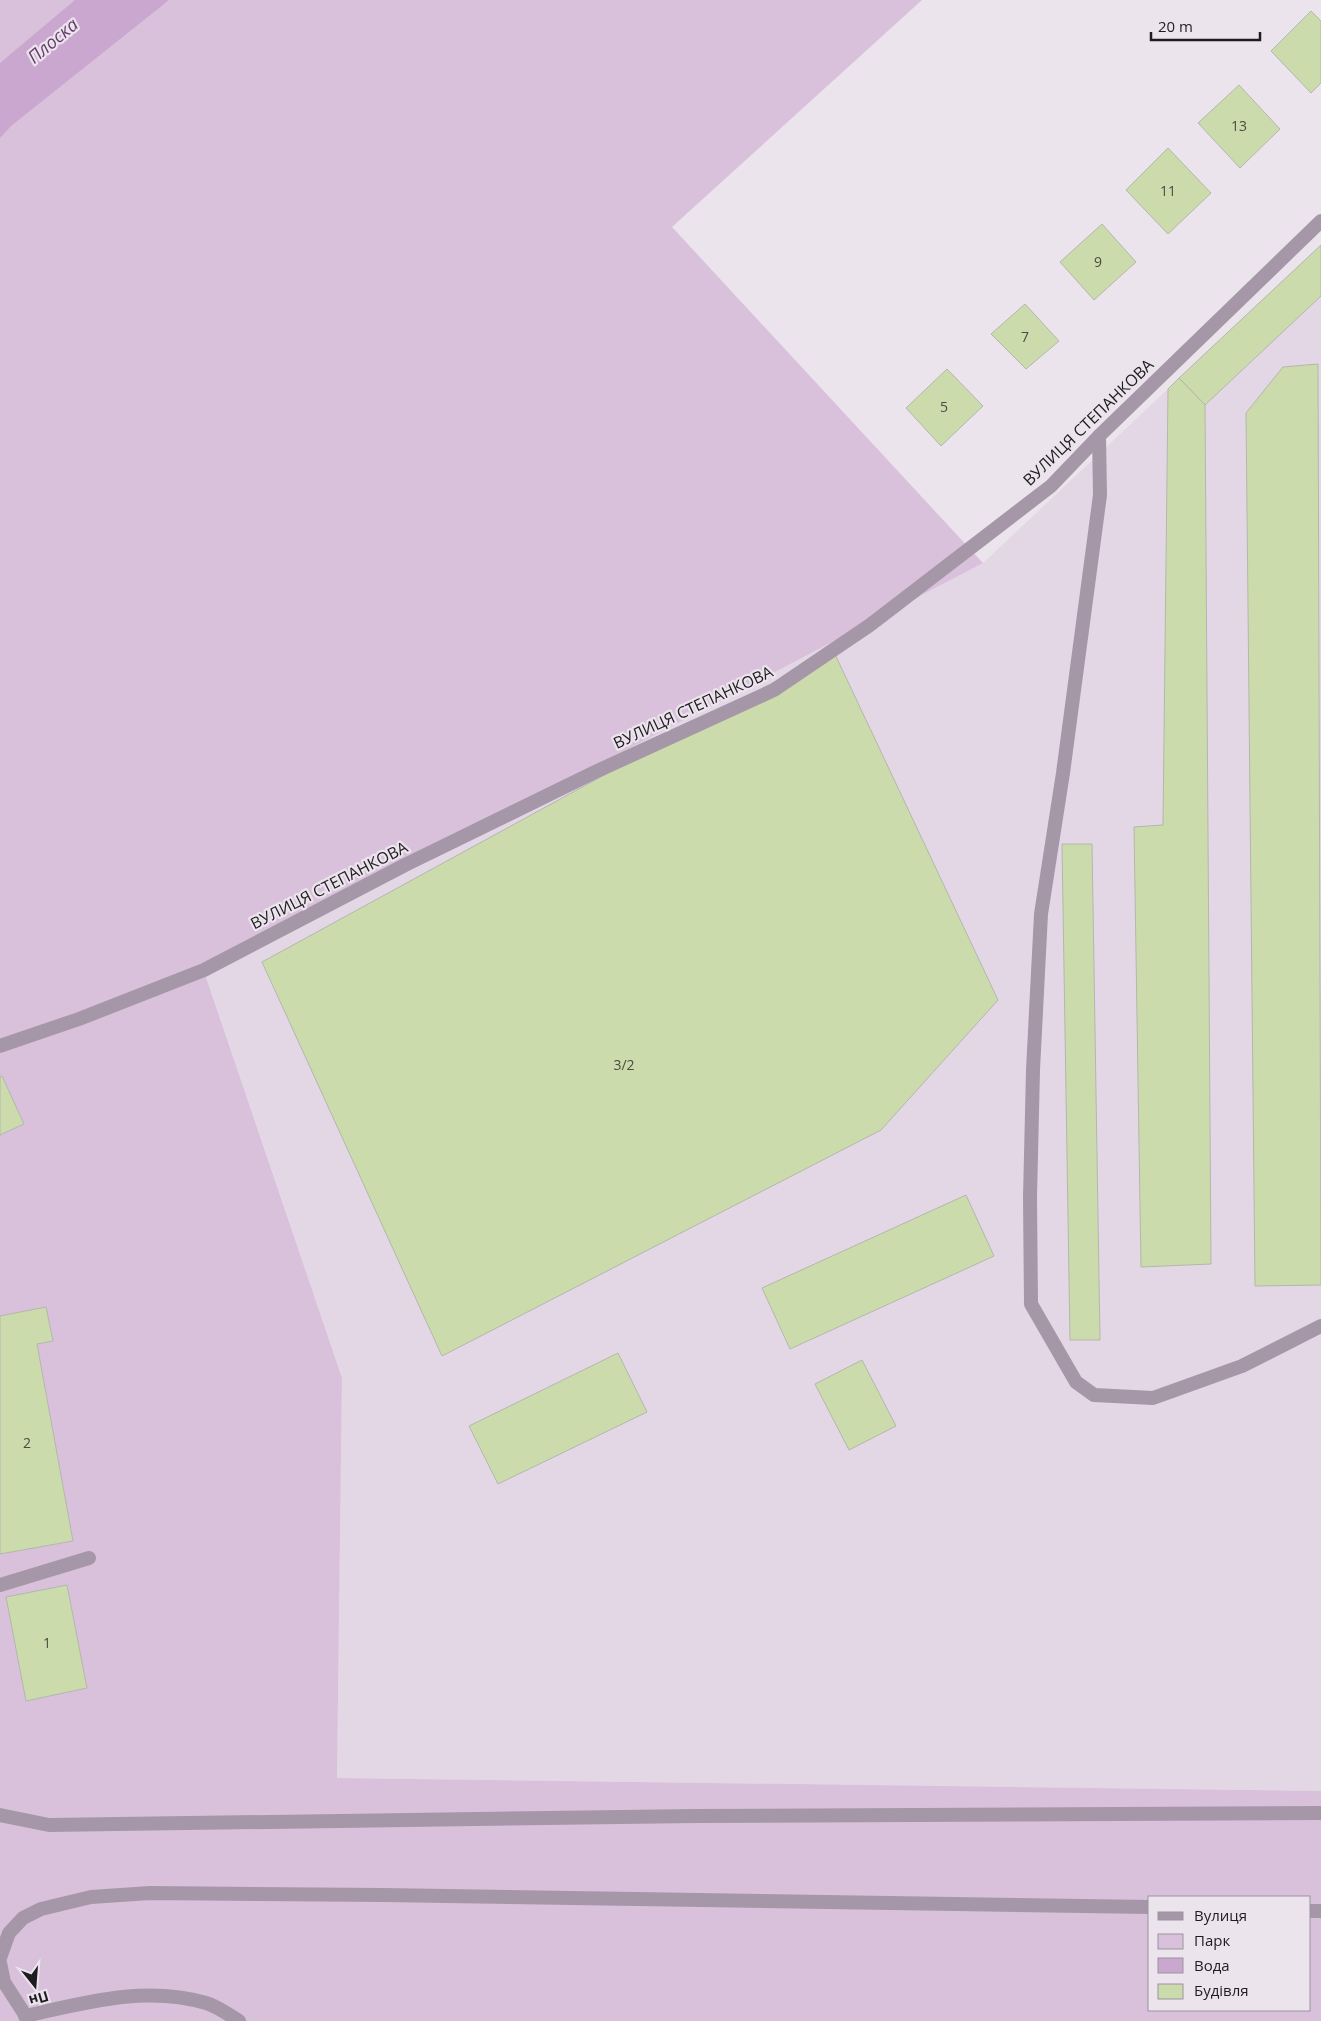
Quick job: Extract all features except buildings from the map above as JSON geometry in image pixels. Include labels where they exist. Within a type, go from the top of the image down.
[{"type":"street","name":"ВУЛИЦЯ СТЕПАНКОВА","points":[[0,1046],[79,1019],[204,970],[405,866],[595,772],[774,690],[870,625],[968,552],[1051,486],[1099,436],[1321,221]]},
{"type":"street","points":[[1099,436],[1098,505],[1063,773],[1041,914],[1033,1070],[1030,1197],[1031,1304],[1076,1382],[1094,1395],[1154,1398],[1242,1366],[1321,1326]]},
{"type":"street","points":[[0,1585],[89,1558]]},
{"type":"street","points":[[0,1815],[49,1825],[696,1816],[1321,1813]]},
{"type":"street","points":[[0,1958],[9,1933],[23,1918],[41,1909],[91,1896],[150,1894],[412,1895],[1148,1907]]},
{"type":"street","points":[[0,1963],[4,1982],[27,2019],[98,2000],[145,1994],[207,2003],[239,2021]]},
{"type":"shaded area","points":[[1321,245],[1321,1791],[337,1778],[342,1378],[204,970],[983,563]]},
{"type":"green space","points":[[0,0],[922,0],[672,227],[983,563],[204,971],[342,1378],[337,1778],[1321,1791],[1321,2021],[0,2021]]},
{"type":"water","name":"Плоска","points":[[75,0],[169,0],[11,126],[0,138],[0,63]]}]
